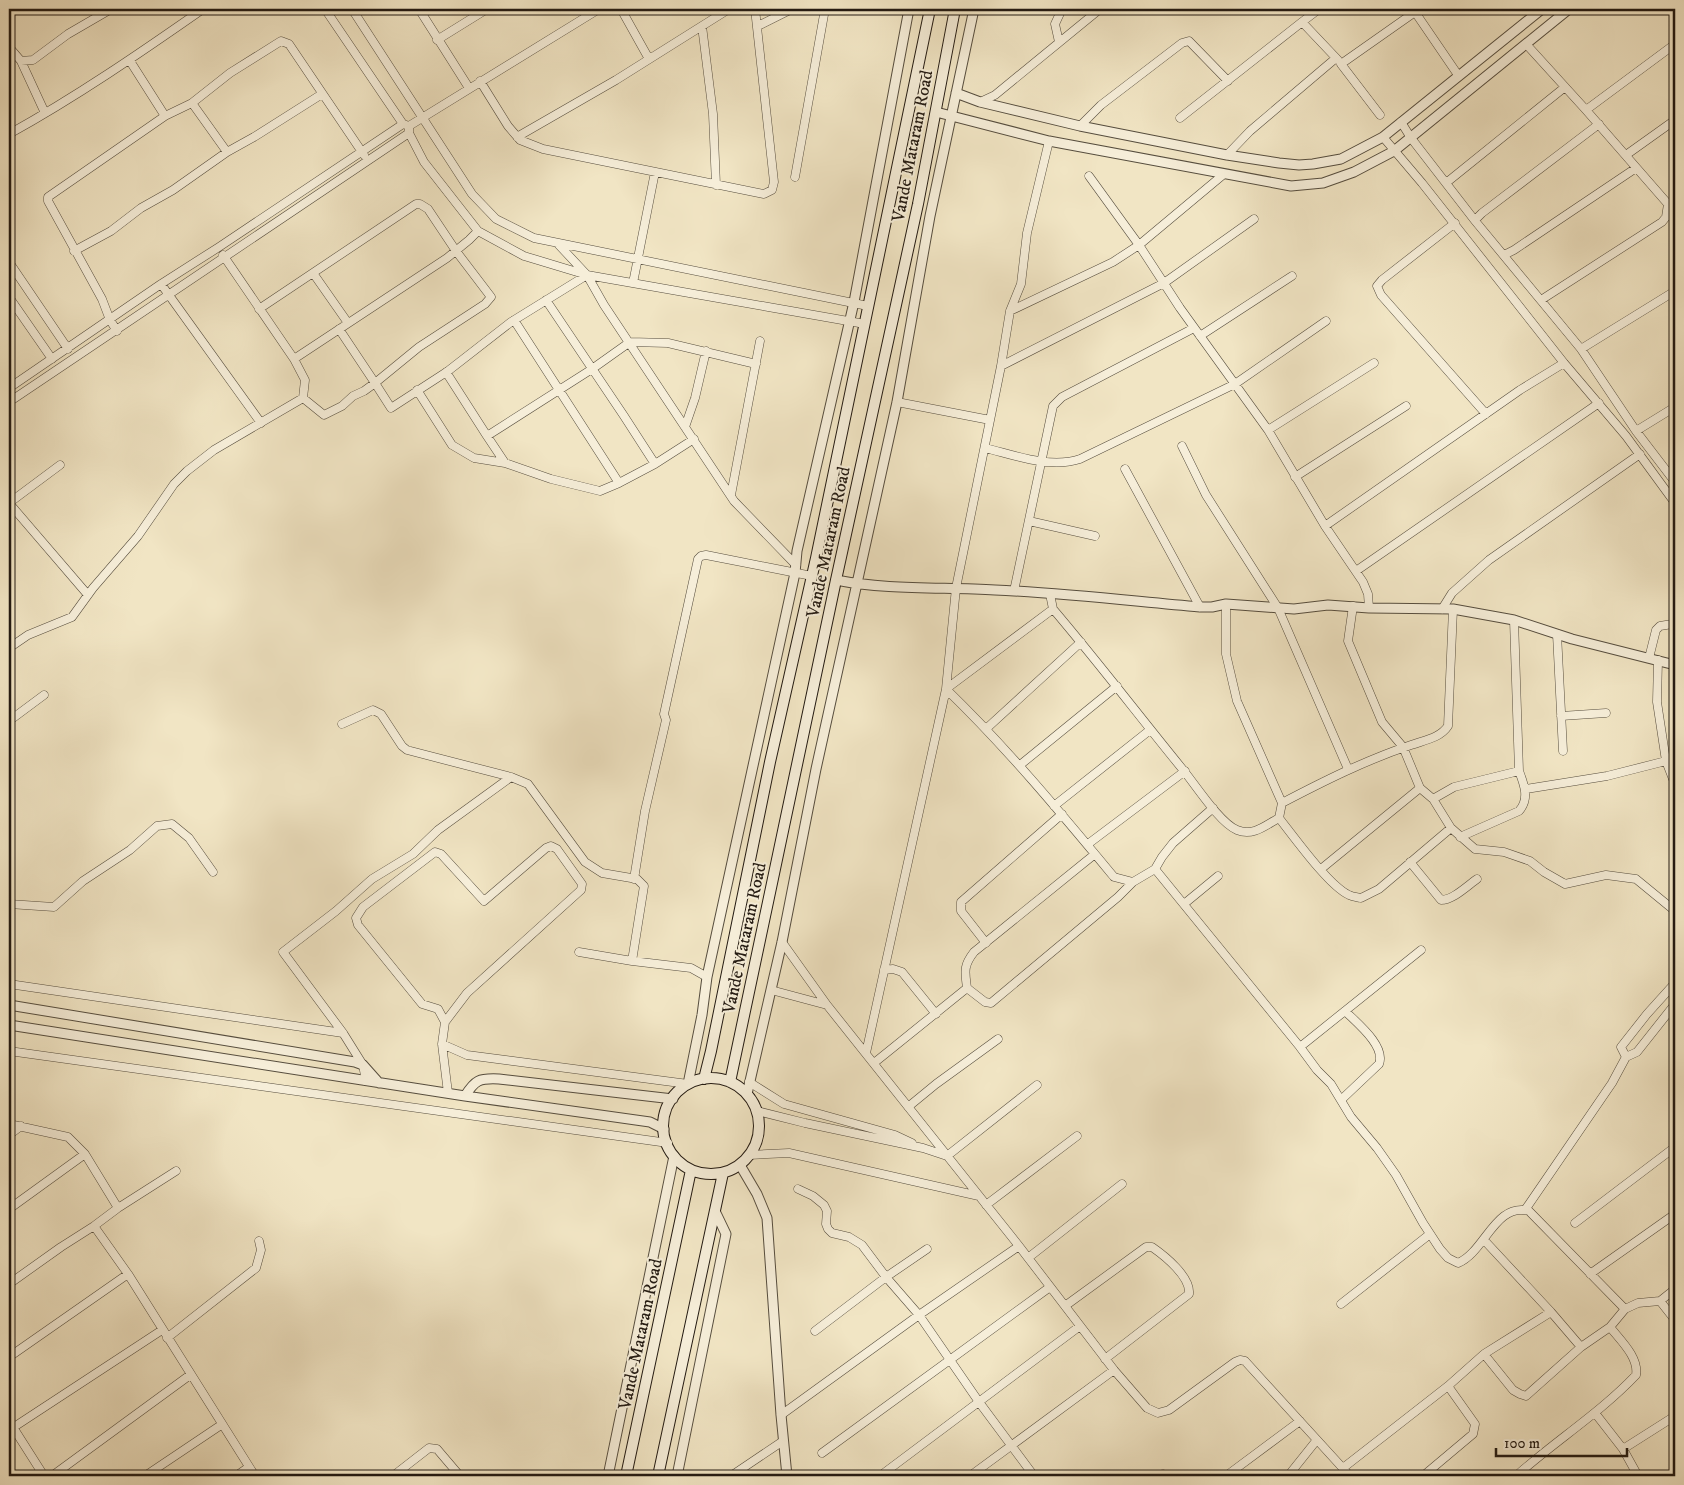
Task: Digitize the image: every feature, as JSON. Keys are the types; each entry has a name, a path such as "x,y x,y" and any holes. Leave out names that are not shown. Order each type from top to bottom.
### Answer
{"main road":[{"name":"Vande Mataram Road","path":"704,1079 772,753 812,576 930,9"},
{"name":"Vande Mataram Road","path":"730,1082 836,580 916,214 955,9"},
{"path":"704,1079 730,1082 747,1094 757,1111 760,1131 754,1150 740,1165 723,1173 707,1174 691,1170 674,1156 664,1136 664,1121 667,1107 676,1094 688,1084 704,1079"},
{"name":"Vande Mataram Road","path":"626,1476 691,1170"},
{"path":"658,1476 723,1173"}],"street":[{"path":"21,61 33,60 68,34 111,9"},
{"path":"187,9 192,16"},
{"path":"9,134 130,61 149,45 203,9"},
{"path":"325,9 407,127 424,162 478,231 524,256 587,275 865,324"},
{"path":"352,9 472,194 496,219 534,238 868,306"},
{"path":"419,9 469,88"},
{"path":"437,40 487,9"},
{"path":"9,402 368,161 421,117 599,9"},
{"path":"621,9 649,59"},
{"path":"517,137 729,9"},
{"path":"480,81 508,126 520,140 543,149 764,194 772,190 774,182 767,133 755,9"},
{"path":"758,26 792,9"},
{"path":"795,177 825,9"},
{"path":"442,1044 467,1054 688,1084 702,1016 707,977 795,569 797,551 850,322 909,9"},
{"path":"747,1094 782,942 816,769 897,402 930,216 974,9"},
{"path":"1059,42 1055,24 1062,9"},
{"path":"980,102 995,95 1100,9"},
{"path":"1180,118 1319,9"},
{"path":"956,93 980,102 1080,126 1227,155 1289,164 1313,164 1342,159 1384,137 1458,75 1542,9"},
{"path":"936,112 1049,141 1224,174 1291,186 1323,183 1354,172 1394,151 1569,9"},
{"path":"1227,155 1250,131 1338,61 1416,10 1458,75"},
{"path":"1302,22 1338,61 1380,115"},
{"path":"702,26 713,114 716,185"},
{"path":"117,330 48,201 48,197 165,116 192,103 230,73 281,41 289,44 368,161"},
{"path":"1080,126 1101,105 1182,43 1189,41 1228,81"},
{"path":"1526,44 1626,154 1668,204"},
{"path":"1586,110 1675,44"},
{"path":"9,48 21,61 45,113"},
{"path":"130,61 165,116"},
{"path":"1446,183 1565,87"},
{"path":"74,251 111,231 141,208 173,190 227,152 254,138 322,94"},
{"path":"192,103 227,152"},
{"path":"1626,154 1675,120"},
{"path":"1401,122 1411,138 1475,220 1581,348 1636,432 1675,482"},
{"path":"1475,220 1599,124"},
{"path":"9,388 161,284 362,151 407,127"},
{"path":"1384,137 1564,364 1599,403 1640,454 1675,503"},
{"path":"866,1053 946,689 956,588 1002,366 1010,311 1021,284 1027,234 1049,141"},
{"path":"1504,255 1636,168"},
{"path":"633,283 655,172"},
{"path":"1010,311 1113,262 1139,245 1224,174"},
{"path":"1089,176 1139,245 1194,328 1268,430 1325,526 1363,582 1368,594 1369,608"},
{"path":"1540,300 1662,222 1666,217 1668,204 1675,199"},
{"path":"259,309 416,204 428,208 456,251 491,298 485,304 419,347 364,391 352,396 342,406 324,414 303,398"},
{"path":"1002,366 1164,283 1254,219"},
{"path":"1454,223 1377,286 1381,294 1486,414"},
{"path":"294,359 456,251 478,231"},
{"path":"557,243 587,275 604,305 730,495 795,569"},
{"path":"219,247 224,258 294,359 305,380 303,398"},
{"path":"9,262 68,349"},
{"path":"313,273 348,323"},
{"path":"339,329 391,408 446,372 514,320 587,275"},
{"path":"1200,336 1292,276"},
{"path":"161,284 261,423"},
{"path":"1581,348 1675,291"},
{"path":"9,297 52,359"},
{"path":"546,300 655,464"},
{"path":"514,320 619,483"},
{"path":"985,448 1042,461 1070,462 1080,460 1235,384 1326,322"},
{"path":"1014,591 1053,406 1062,397 1194,328"},
{"path":"730,495 760,341"},
{"path":"487,436 592,369 630,342 668,344 706,351 756,364"},
{"path":"686,426 706,351"},
{"path":"1268,430 1374,363"},
{"path":"1325,526 1520,390 1564,364"},
{"path":"446,372 505,463"},
{"path":"417,390 452,445 474,458 505,463 551,479 600,491 655,464 694,439"},
{"path":"9,648 28,635 72,617 138,536 174,484 214,450 303,398"},
{"path":"897,402 990,420"},
{"path":"1356,571 1599,403"},
{"path":"1296,476 1406,406"},
{"path":"1636,432 1675,407"},
{"path":"1182,446 1206,495 1278,608 1348,769"},
{"path":"1442,609 1452,594 1489,560 1640,454"},
{"path":"60,465 9,503 88,595"},
{"path":"1125,469 1200,607"},
{"path":"1029,521 1095,536"},
{"path":"634,879 645,811 666,720 664,714 698,559 706,555 795,569 812,576"},
{"path":"836,580 856,584 1069,594 1200,607 1226,604 1294,609 1328,605 1369,608 1453,609 1514,620 1557,634 1675,665"},
{"path":"1050,594 1053,609 1117,686 1150,730 1231,827 1246,833 1260,829 1279,818 1282,803 1236,701 1226,654 1226,604"},
{"path":"1353,606 1348,641 1382,722 1404,747 1420,788 1433,799 1451,828 1460,837 1475,849 1504,852 1530,861 1544,872 1565,884 1606,875 1636,879 1675,911"},
{"path":"946,689 1053,609"},
{"path":"1282,803 1348,769 1442,734 1448,726 1453,609"},
{"path":"1460,837 1519,811 1523,806 1526,789 1519,772 1514,620"},
{"path":"1672,624 1660,626 1656,630 1654,659 1657,702 1666,762 1675,784"},
{"path":"1557,634 1563,751"},
{"path":"987,728 1081,642"},
{"path":"1020,765 1117,686"},
{"path":"946,689 987,728 1088,844 1114,877 1133,882"},
{"path":"9,721 44,695"},
{"path":"342,724 373,710 378,711 402,746 407,750 511,777 528,784 585,862 602,873 634,879 644,886 632,961"},
{"path":"1561,716 1606,713"},
{"path":"1054,806 1150,730"},
{"path":"1526,789 1607,776 1666,762"},
{"path":"1088,844 1184,771"},
{"path":"1433,799 1454,787 1519,772"},
{"path":"379,1083 363,1065 343,1032 283,952 342,906 372,879 414,854 438,830 511,777"},
{"path":"1321,869 1420,788"},
{"path":"1096,854 974,952 966,962 965,976 967,988 984,1002 991,1002 1118,897 1133,882 1156,869 1162,857 1173,843 1214,808"},
{"path":"986,942 961,911 960,902 1062,814"},
{"path":"1279,818 1337,886 1349,895 1361,898 1379,889 1451,828"},
{"path":"9,904 54,907 83,882 130,850 157,826 172,824 188,838 212,872"},
{"path":"445,1022 438,1009 422,1004 358,924 356,918 363,907 435,852 442,854 484,901 546,848 551,846 557,849 582,884 581,890 466,993 445,1022 442,1044 448,1093"},
{"path":"1410,862 1441,900 1452,897 1477,879"},
{"path":"1156,869 1331,1084 1342,1099 1351,1117 1377,1148 1396,1175 1430,1234 1448,1258 1458,1263 1467,1259 1502,1217 1512,1210 1525,1210 1535,1217 1625,1309"},
{"path":"1184,904 1218,876"},
{"path":"782,942 827,1005 1019,1246 1105,1359 1147,1408 1158,1413 1170,1410 1235,1362 1245,1361 1350,1476"},
{"path":"1300,1047 1421,950"},
{"path":"579,952 691,968 707,977"},
{"path":"884,970 894,969 902,972 936,1014"},
{"path":"1626,1057 1621,1047 1675,983"},
{"path":"9,984 343,1032"},
{"path":"874,1063 967,988"},
{"path":"771,990 827,1005"},
{"path":"1525,1210 1612,1084 1626,1057 1637,1052 1675,1004"},
{"path":"9,1005 363,1065"},
{"path":"1342,1099 1379,1064 1381,1059 1380,1051 1374,1041 1344,1011"},
{"path":"9,1025 464,1096 650,1122 664,1129"},
{"path":"908,1107 998,1039"},
{"path":"9,1051 590,1134 668,1143"},
{"path":"363,1065 366,1081"},
{"path":"464,1096 473,1083 484,1078 673,1099"},
{"path":"749,1082 784,1104 895,1134 923,1148"},
{"path":"947,1156 1037,1085"},
{"path":"757,1111 923,1148 947,1156"},
{"path":"9,1124 68,1137 85,1154 118,1208"},
{"path":"9,1135 21,1126"},
{"path":"986,1205 1076,1136"},
{"path":"1575,1223 1675,1147"},
{"path":"749,1155 789,1153 979,1196"},
{"path":"9,1210 85,1154"},
{"path":"608,1476 674,1156"},
{"path":"740,1165 757,1194 767,1218 780,1415 787,1476"},
{"path":"9,1284 118,1208 176,1171"},
{"path":"1028,1258 1122,1184"},
{"path":"798,1189 814,1196 824,1205 827,1210 828,1229 832,1233 849,1237 862,1245 919,1316 1034,1476"},
{"path":"677,1476 726,1234 715,1212"},
{"path":"1590,1274 1675,1214"},
{"path":"94,1226 128,1274 255,1476"},
{"path":"1341,1304 1430,1234"},
{"path":"1484,1240 1581,1347"},
{"path":"167,1338 256,1268 261,1250 259,1241"},
{"path":"780,1415 1019,1246"},
{"path":"1065,1306 1146,1247 1152,1247 1176,1266 1188,1288 1188,1294 1105,1359"},
{"path":"815,1331 886,1277 927,1249"},
{"path":"9,1357 128,1274"},
{"path":"822,1452 1050,1287"},
{"path":"1484,1354 1513,1390 1526,1396 1581,1347 1610,1327 1625,1309 1638,1303 1660,1301 1675,1289"},
{"path":"1660,1301 1675,1320"},
{"path":"1343,1468 1448,1386 1484,1354 1551,1312"},
{"path":"880,1476 1080,1326"},
{"path":"1517,1476 1529,1464 1595,1413 1636,1375 1638,1368 1634,1358 1610,1327"},
{"path":"42,1475 10,1423 162,1330"},
{"path":"970,1476 1114,1370"},
{"path":"52,1476 190,1375"},
{"path":"1424,1476 1474,1434 1475,1424 1448,1386"},
{"path":"1595,1413 1623,1450 1638,1476"},
{"path":"1623,1450 1675,1416"},
{"path":"1226,1476 1300,1421"},
{"path":"145,1476 221,1424"},
{"path":"1288,1476 1316,1440"},
{"path":"731,1476 783,1441"},
{"path":"393,1476 429,1448 437,1449 460,1476"},
{"path":"236,1476 249,1467"}]}
